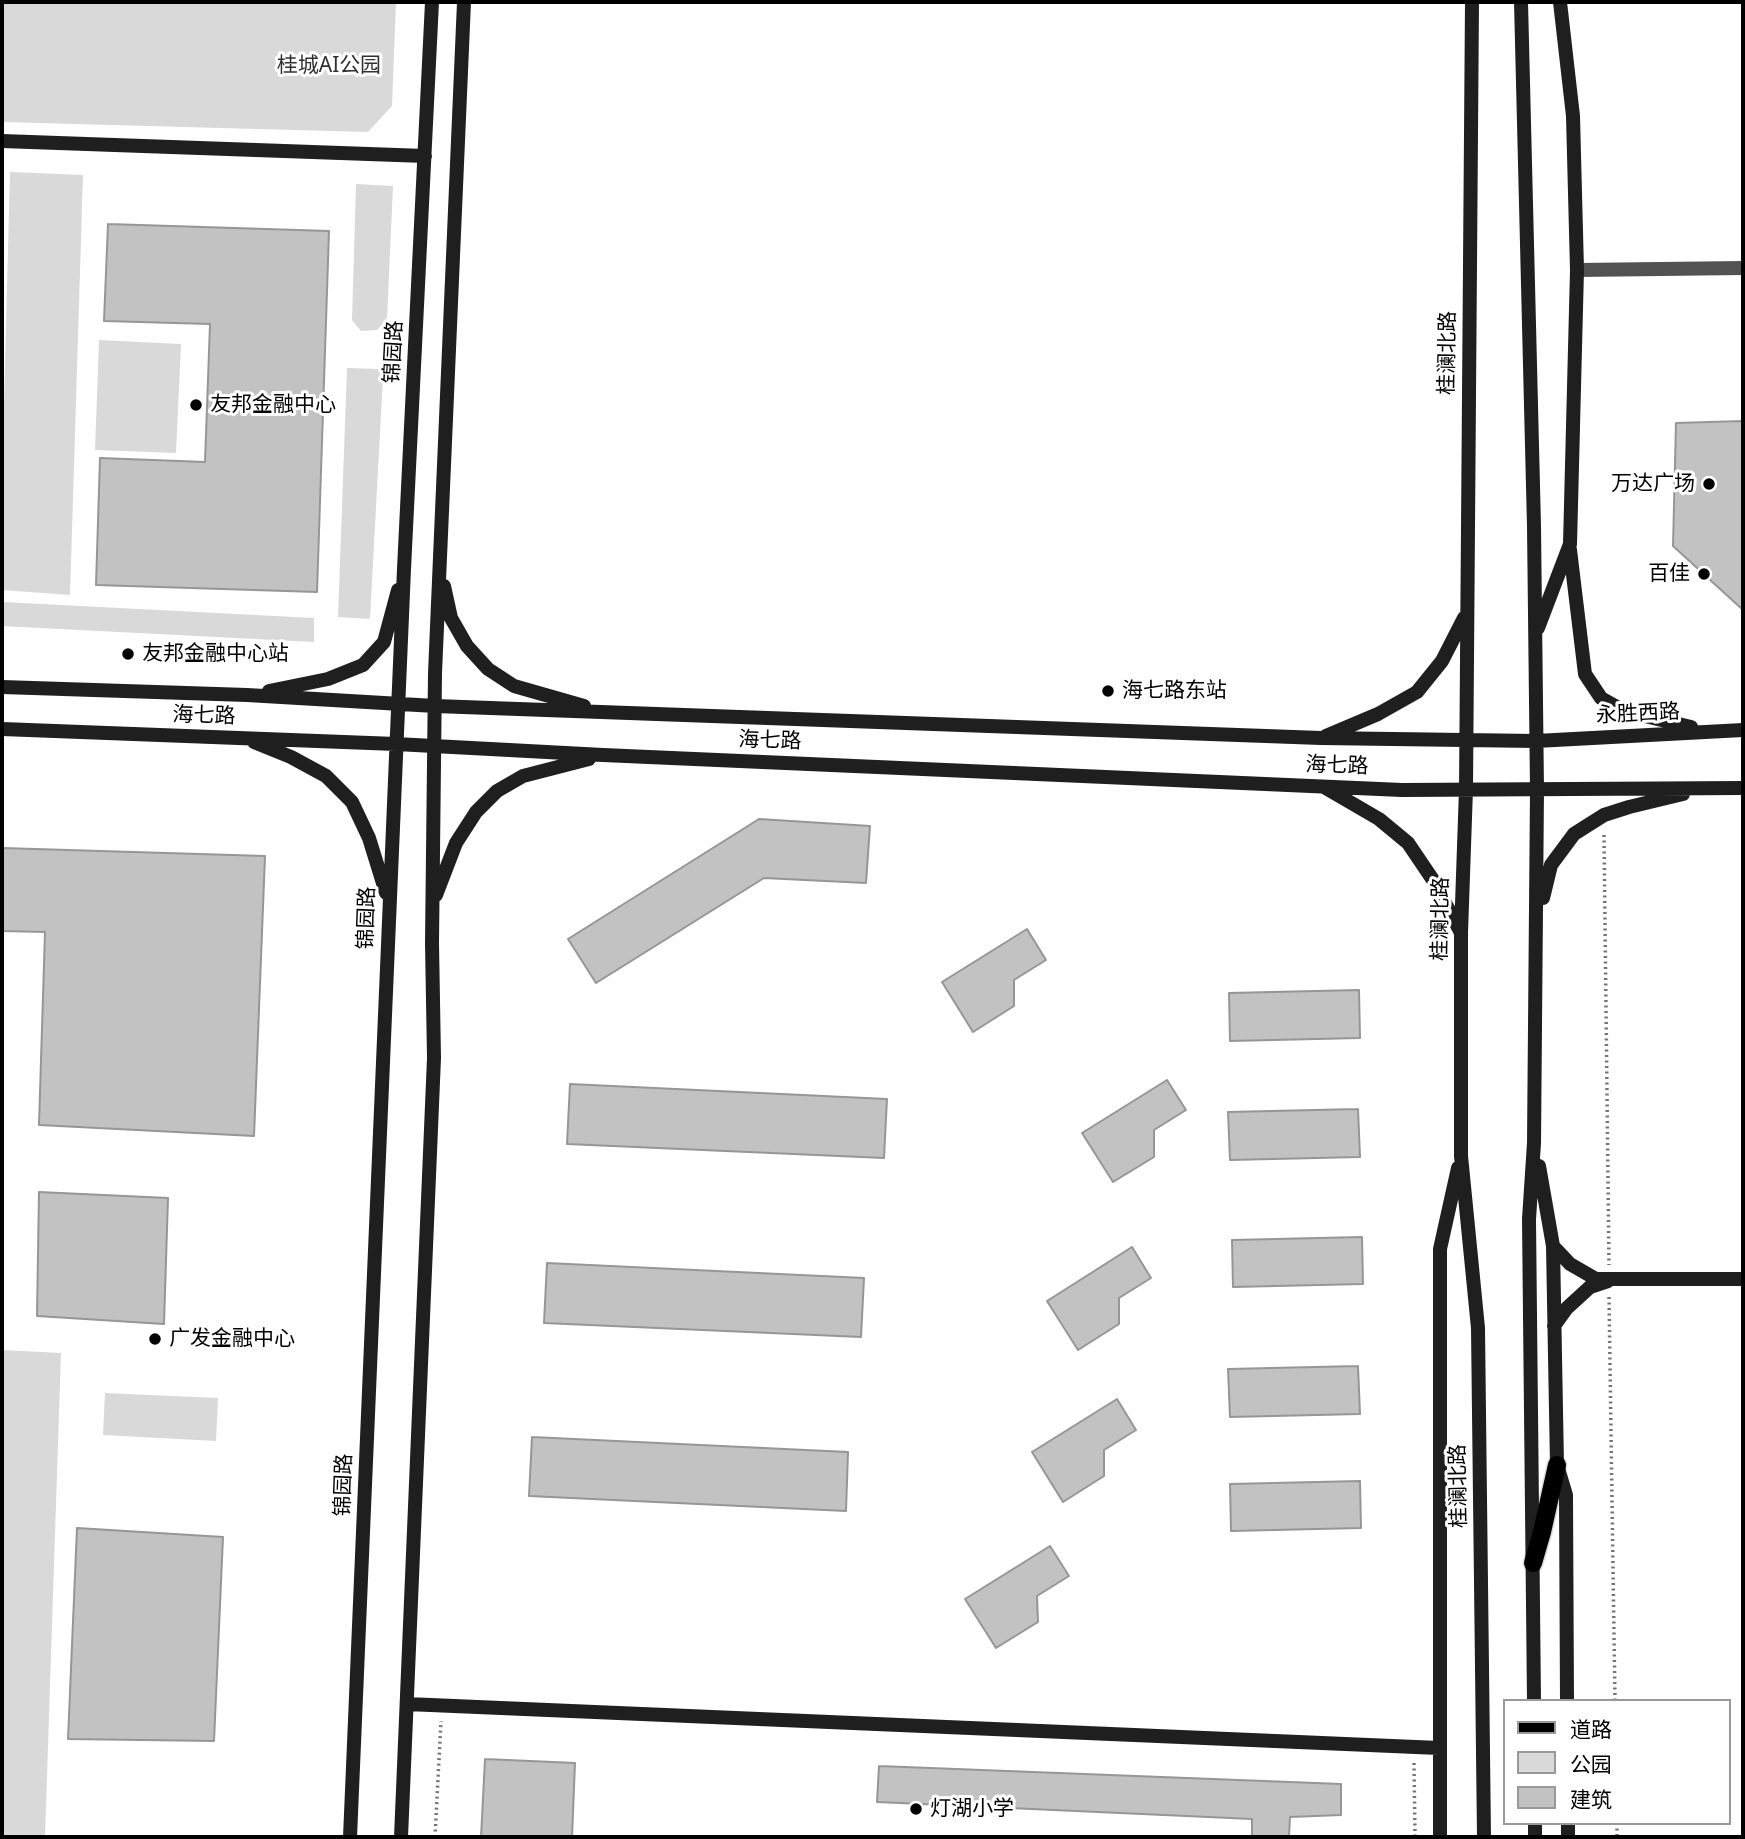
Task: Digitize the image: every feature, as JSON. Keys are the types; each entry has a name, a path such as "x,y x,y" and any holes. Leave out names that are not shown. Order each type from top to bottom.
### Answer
{"main road":[{"name":"锦园路","path":"351,1837 389,902 432,2"},
{"path":"401,1837 435,1058 435,706 464,2"},
{"name":"桂澜北路","path":"1472,2 1466,789 1461,933 1461,1156 1478,1328 1484,1837"},
{"path":"1521,2 1537,790 1534,1143 1529,1219 1534,1699"},
{"path":"1560,2 1573,116 1577,270 1570,544 1579,638 1586,674 1601,698 1624,711 1706,731"},
{"path":"2,141 425,156"},
{"path":"1535,636 1570,544"},
{"path":"440,568 451,618 467,646 488,669 514,686 606,712"},
{"path":"247,695 328,679 363,665 384,642 404,569"},
{"path":"1321,738 1378,714 1417,692 1442,661 1466,613"},
{"path":"2,687 247,695 606,712"},
{"name":"永胜西路","path":"606,712 1321,738 1536,741 1743,730"},
{"name":"海七路","path":"2,729 1323,786 1537,790"},
{"path":"243,738 291,757 326,776 352,802 369,838 389,902"},
{"path":"433,903 456,843 475,812 497,791 523,776 603,755"},
{"path":"1323,786 1379,819 1408,843 1433,880 1461,933"},
{"path":"1537,790 1743,788"},
{"path":"1537,923 1551,866 1574,834 1604,815 1707,789"},
{"path":"1533,1563 1557,1465 1553,1246 1534,1143"},
{"path":"1440,1837 1440,1249 1461,1156"},
{"path":"1553,1246 1570,1264 1596,1279 1743,1279"},
{"path":"1554,1326 1567,1308 1590,1287 1609,1280"},
{"path":"1557,1465 1566,1495 1567,1699"},
{"path":"407,1704 1439,1748"}],"street":[{"path":"1577,270 1743,268"}],"path":[{"path":"1604,815 1615,1699"},
{"path":"435,1837 441,1707"},
{"path":"1414,1747 1415,1837"}],"green space":[{"name":"桂城AI公园","path":"2,2 396,2 392,106 368,132 2,122"},
{"path":"10,172 83,175 70,595 2,590 2,480"},
{"path":"356,184 393,186 387,319 377,330 361,331 352,320"},
{"path":"99,340 181,344 176,453 95,450"},
{"path":"347,368 379,369 383,377 370,619 338,617"},
{"path":"2,602 314,618 314,642 2,626"},
{"path":"2,1350 61,1353 45,1837 2,1837"},
{"path":"105,1393 218,1398 216,1441 103,1435"}],"building":[{"path":"108,224 329,231 317,592 96,585 100,458 205,462 210,324 104,321"},
{"name":"万达广场","path":"1743,421 1743,610 1673,546 1676,423"},
{"path":"759,819 870,826 866,883 764,878 596,983 568,939"},
{"path":"2,848 265,856 254,1136 39,1125 45,932 2,931"},
{"path":"1027,929 1046,960 1014,980 1014,1006 973,1032 942,982"},
{"path":"1359,990 1360,1038 1230,1041 1229,993"},
{"path":"1167,1080 1186,1110 1154,1130 1154,1157 1113,1182 1082,1133"},
{"path":"570,1084 887,1099 884,1158 567,1144"},
{"path":"1358,1109 1360,1157 1230,1160 1228,1112"},
{"path":"39,1192 168,1198 164,1324 37,1316"},
{"path":"1362,1237 1363,1284 1233,1287 1232,1240"},
{"path":"1132,1247 1151,1278 1119,1298 1119,1324 1078,1350 1047,1301"},
{"path":"547,1263 864,1278 861,1337 544,1323"},
{"path":"1358,1366 1360,1414 1230,1417 1228,1369"},
{"path":"1117,1399 1136,1430 1104,1450 1104,1476 1063,1502 1032,1452"},
{"path":"532,1437 848,1452 846,1511 529,1496"},
{"path":"1360,1481 1361,1528 1231,1531 1230,1484"},
{"path":"77,1528 223,1537 214,1741 68,1739"},
{"path":"1050,1546 1069,1576 1037,1596 1038,1622 996,1648 965,1599"},
{"path":"485,1759 575,1763 572,1837 481,1837"},
{"path":"879,1766 1341,1784 1341,1815 1290,1817 1289,1837 1252,1837 1252,1819 877,1802"}],"place":[{"name":"友邦金融中心","path":"196,405"},
{"name":"万达广场","path":"1709,484"},
{"name":"百佳","path":"1704,574"},
{"name":"友邦金融中心站","path":"128,654"},
{"name":"海七路东站","path":"1108,691"},
{"name":"广发金融中心","path":"155,1339"},
{"name":"灯湖小学","path":"916,1809"}]}
